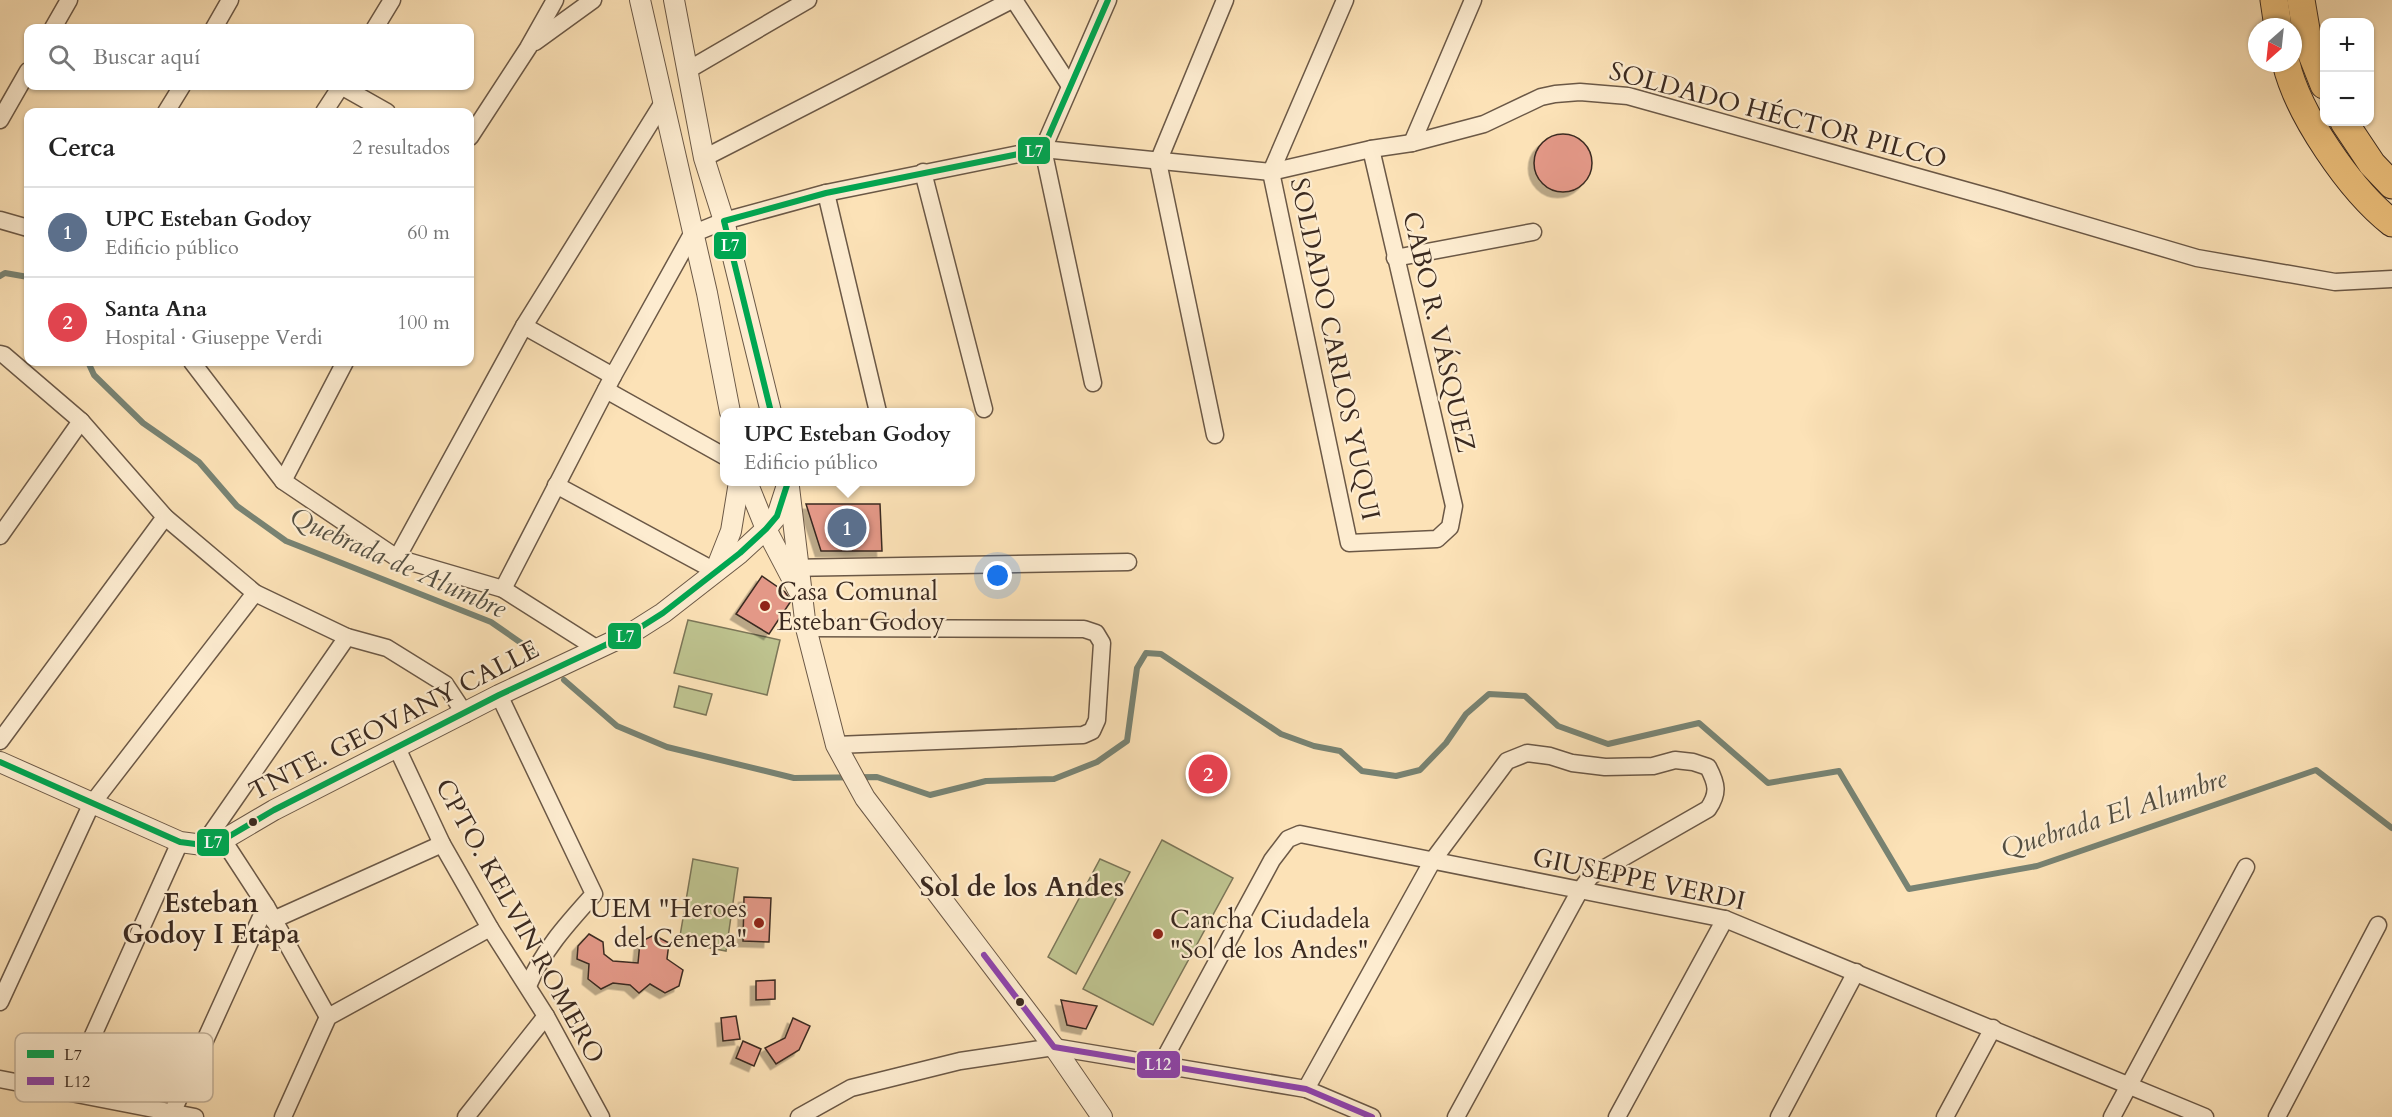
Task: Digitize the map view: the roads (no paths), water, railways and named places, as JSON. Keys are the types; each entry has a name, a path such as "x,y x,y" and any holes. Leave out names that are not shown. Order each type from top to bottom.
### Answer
{"highway":[{"path":"2274,0 2277,18"},
{"path":"2301,0 2309,47 2320,73"},
{"path":"2288,72 2290,80 2325,146 2359,189 2392,223"},
{"path":"2347,126 2372,164 2392,185"}],"street":[{"path":"55,24 69,0"},
{"path":"216,24 230,0"},
{"path":"377,24 392,0"},
{"path":"474,132 528,48 555,0"},
{"path":"528,48 593,0"},
{"path":"640,0 664,101 729,408"},
{"path":"674,0 704,158 724,220 770,408"},
{"path":"688,70 808,0"},
{"path":"704,158 1013,0 1070,86"},
{"path":"1093,382 1043,149 1108,0"},
{"path":"1215,435 1158,162 1224,0"},
{"name":"SOLDADO CARLOS YUQUI","path":"1345,0 1271,172 1349,543 1437,539 1450,527"},
{"path":"1412,142 1473,0"},
{"path":"1,117 24,78"},
{"path":"168,108 180,90"},
{"path":"327,108 338,90"},
{"path":"348,90 380,108"},
{"name":"SOLDADO HÉCTOR PILCO","path":"692,234 724,220 826,193 1043,149 1271,172 1484,124 1555,94 1590,92 1628,96 2000,200 2197,258 2335,282 2392,279"},
{"path":"397,558 524,326 664,101"},
{"name":"CABO R. VÁSQUEZ","path":"1371,149 1454,506 1450,527"},
{"path":"923,172 984,409"},
{"path":"826,193 877,408"},
{"path":"0,220 24,227"},
{"path":"1395,258 1533,232"},
{"path":"503,589 610,383 692,234"},
{"path":"524,326 720,453"},
{"path":"0,354 81,421 165,517 255,593 347,637 387,648 445,684 465,714"},
{"path":"195,366 283,481 397,558 503,589 596,648"},
{"path":"283,481 343,366"},
{"path":"0,536 81,421"},
{"path":"556,485 715,571 766,529 777,516 787,486"},
{"name":"TNTE. GEOVANY CALLE","path":"0,762 91,805 180,842 203,846 223,840 274,810 499,695 633,632 663,613 715,571 731,531 738,486"},
{"path":"749,486 766,529 793,567"},
{"path":"788,486 793,567 803,601 806,628 840,752 864,798 1054,1047 1102,1117"},
{"path":"0,741 165,517"},
{"path":"793,567 1128,562"},
{"path":"0,1002 91,805 255,593"},
{"path":"806,628 1084,629 1096,633 1102,643 1097,720 1092,731 1083,735 840,752"},
{"path":"203,846 347,637"},
{"path":"499,695 594,894 553,941 538,962 528,986"},
{"name":"CPTO. KELVIN ROMERO","path":"397,748 442,844 490,928 546,1016 601,1117"},
{"path":"1306,1089 1433,860 1508,761 1527,753 1550,756 1572,763 1605,767 1653,766 1675,760 1708,767 1717,784 1715,798 1708,809 1591,876 1579,892 1456,1117"},
{"name":"GIUSEPPE VERDI","path":"1162,1064 1272,860 1288,839 1300,834 1579,892 1725,919 2130,1084 2205,1117"},
{"path":"223,840 270,913 328,1017"},
{"path":"94,1033 180,842"},
{"path":"211,1033 270,913 442,844"},
{"path":"2112,1117 2246,867"},
{"path":"1617,1117 1725,919"},
{"path":"2277,1117 2378,925"},
{"path":"283,1117 328,1017 490,928"},
{"path":"1779,1117 1856,972"},
{"path":"466,1117 546,1016"},
{"path":"1945,1117 1993,1028"},
{"path":"800,1117 851,1088 960,1061 1054,1047 1306,1089 1372,1117"},
{"path":"0,1078 15,1081"},
{"path":"113,1117 120,1102"},
{"path":"125,1102 195,1117"},
{"path":"173,1111 177,1102"}],"waterway":[{"name":"Quebrada de Alumbre","path":"0,276 5,273 24,276"},
{"name":"Quebrada de Alumbre","path":"90,366 94,375 143,423 199,462 237,506 286,541 491,622 537,654"},
{"name":"Quebrada El Alumbre","path":"564,680 617,726 667,747 794,778 877,777 930,795 986,781 1054,779 1097,762 1127,741 1137,668 1146,653 1161,654 1281,734 1314,746 1340,751 1362,771 1396,776 1420,770 1446,743 1466,714 1489,694 1525,696 1558,726 1608,744 1699,723 1768,783 1839,771 1909,889 2037,866 2316,770 2392,828"}],"place":[{"name":"UPC Esteban Godoy","path":"847,528"},
{"name":"Casa Comunal Esteban Godoy","path":"765,606"},
{"name":"Santa Ana","path":"1208,774"},
{"name":"UEM \"Heroes del Cenepa\"","path":"759,923"},
{"name":"Cancha Ciudadela \"Sol de los Andes\"","path":"1158,934"}],"district":[{"name":"Sol de los Andes","path":"1022,887"},
{"name":"Esteban Godoy I Etapa","path":"211,918"}]}
